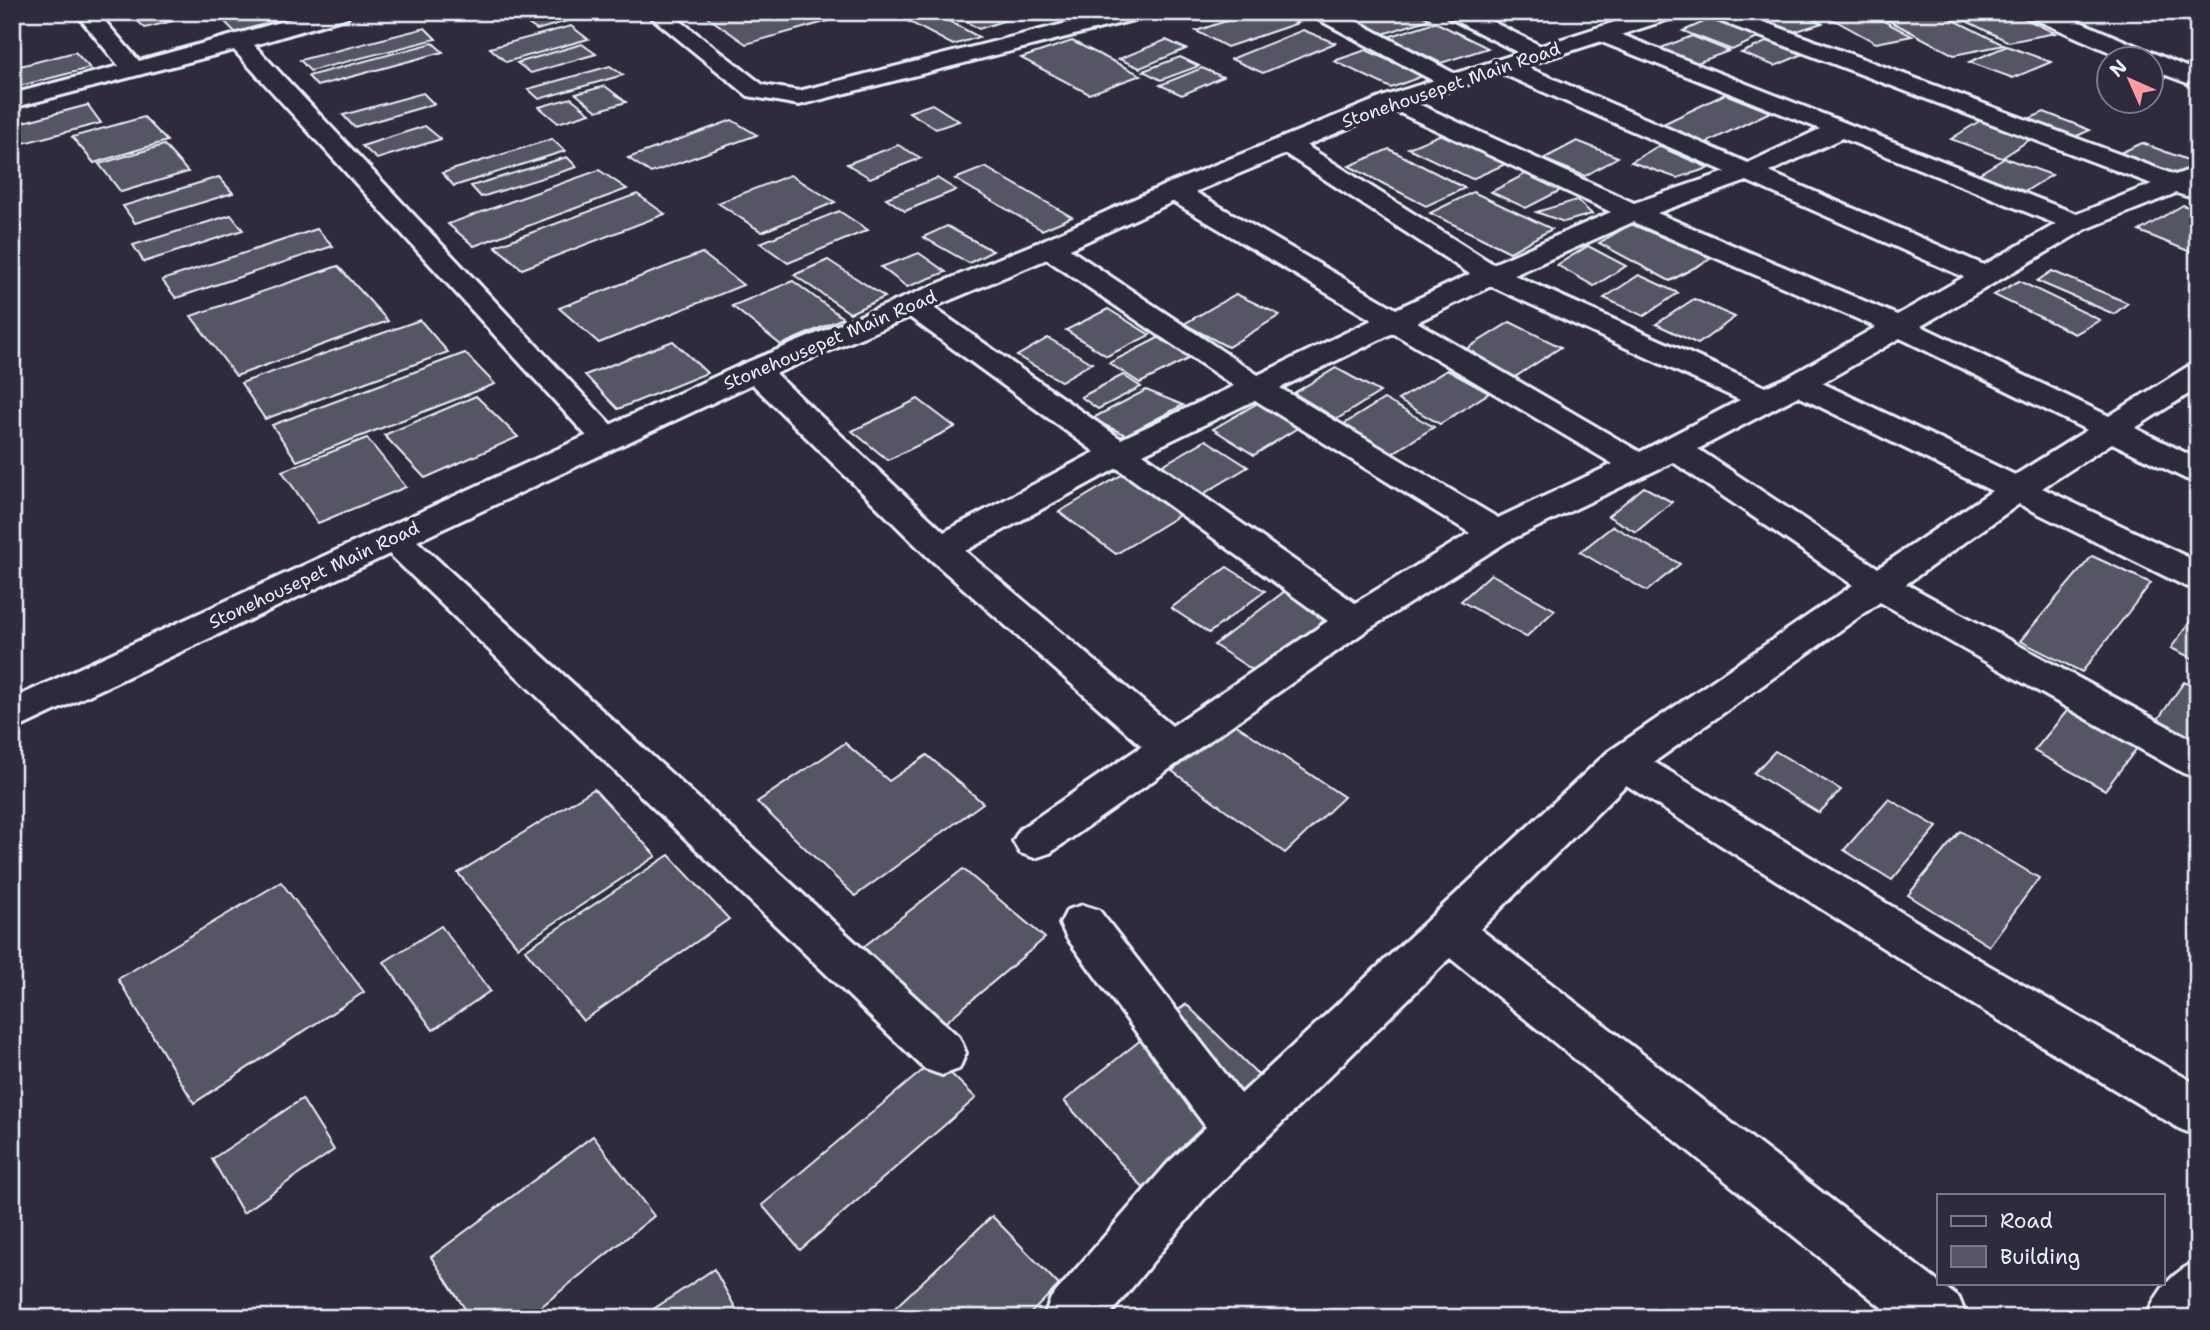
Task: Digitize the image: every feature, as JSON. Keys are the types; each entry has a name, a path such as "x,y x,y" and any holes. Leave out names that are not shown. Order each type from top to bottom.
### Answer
{"street":[{"path":"85,12 134,68"},
{"path":"12,101 239,42 340,12"},
{"path":"655,12 756,91 799,98 1137,12"},
{"path":"1056,12 1083,26"},
{"path":"1322,12 1453,82"},
{"path":"1456,12 1539,54"},
{"name":"Stonehousepet Main Road","path":"12,716 754,371 1049,248 1174,191 1393,101 1668,12"},
{"path":"1717,12 2190,184"},
{"path":"2038,12 2117,46"},
{"path":"1602,34 2077,223"},
{"path":"239,42 606,438"},
{"path":"1502,65 1986,276"},
{"path":"2164,66 2198,80"},
{"path":"1393,101 1633,212 1900,327 2198,472"},
{"path":"941,549 1117,454 1491,275 1633,212 1747,173 1841,129"},
{"path":"1287,144 1491,275 1765,399"},
{"path":"1035,841 1354,621 1496,533 1675,448 1765,399 1799,384 2077,223 2190,184"},
{"path":"1174,191 1639,465"},
{"path":"1049,248 1256,387 1496,533"},
{"path":"911,305 1354,621"},
{"path":"754,371 941,549 1170,748"},
{"path":"1071,1318 1186,1181 1623,763 2017,489 2198,374"},
{"path":"1799,384 2198,578"},
{"path":"1675,448 1880,586 2198,762"},
{"path":"393,538 942,1053"},
{"path":"1623,763 1971,979 2198,1112"},
{"path":"1083,924 1238,1130"},
{"path":"1448,930 1939,1318"},
{"path":"2174,1318 2198,1288"}],"building":[{"path":"128,12 199,12 201,14 145,28"},
{"path":"215,12 276,12 286,22 237,34"},
{"path":"510,12 597,12 537,30"},
{"path":"914,12 932,12 979,37 953,45 900,17"},
{"path":"979,12 1030,12 979,29 960,18"},
{"path":"1253,12 1276,12 1298,23 1227,47 1196,31"},
{"path":"1338,12 1415,12 1430,19 1383,34"},
{"path":"1774,12 1797,12 1822,23 1794,32 1759,17"},
{"path":"1820,12 1867,12 1912,36 1876,43"},
{"path":"1873,12 1938,12 2004,45 1954,55"},
{"path":"1948,12 2011,12 2055,33 2009,42"},
{"path":"703,14 853,14 746,44"},
{"path":"1713,18 1762,36 1732,50 1683,31"},
{"path":"1435,22 1488,48 1441,63 1388,37"},
{"path":"571,26 588,39 506,62 490,48"},
{"path":"425,28 436,39 310,71 300,60"},
{"path":"1303,30 1335,43 1263,73 1231,59"},
{"path":"1692,36 1729,51 1694,64 1658,49"},
{"path":"1773,39 1808,52 1775,66 1741,53"},
{"path":"1166,40 1186,49 1140,68 1119,59"},
{"path":"1072,41 1141,75 1089,94 1021,58"},
{"path":"433,43 443,52 317,86 308,76"},
{"path":"582,44 596,54 531,73 517,63"},
{"path":"2007,46 2051,62 2013,78 1969,62"},
{"path":"1366,50 1423,76 1391,88 1334,61"},
{"path":"75,52 90,68 12,88 12,68"},
{"path":"1180,57 1199,66 1161,80 1143,71"},
{"path":"610,66 623,75 539,99 528,89"},
{"path":"1202,68 1223,77 1182,95 1160,85"},
{"path":"605,86 626,102 597,111 576,94"},
{"path":"423,93 434,104 354,127 343,115"},
{"path":"1725,94 1770,112 1704,144 1659,126"},
{"path":"571,98 590,113 558,123 539,107"},
{"path":"932,104 959,121 936,129 909,112"},
{"path":"88,105 101,123 12,146 12,125"},
{"path":"2044,112 2090,130 2068,140 2022,122"},
{"path":"144,117 167,141 94,163 72,137"},
{"path":"732,120 757,135 651,173 628,158"},
{"path":"1981,120 2032,138 2002,158 1951,139"},
{"path":"425,126 441,139 377,159 362,146"},
{"path":"1444,133 1508,163 1472,179 1408,148"},
{"path":"552,139 565,151 454,186 442,173"},
{"path":"1577,141 1618,157 1585,176 1543,159"},
{"path":"2142,143 2198,166 2177,176 2120,153"},
{"path":"164,145 188,172 121,192 99,164"},
{"path":"898,145 921,158 870,178 847,164"},
{"path":"1658,146 1709,168 1677,178 1631,162"},
{"path":"1389,149 1465,188 1426,206 1349,166"},
{"path":"567,157 577,167 481,197 471,186"},
{"path":"2005,158 2052,175 2021,194 1975,176"},
{"path":"985,167 1072,217 1042,230 955,179"},
{"path":"599,170 627,189 474,246 448,224"},
{"path":"1531,171 1567,187 1526,208 1491,192"},
{"path":"790,175 835,202 762,232 718,203"},
{"path":"219,177 233,193 135,223 123,206"},
{"path":"937,178 956,190 905,211 886,198"},
{"path":"1473,192 1552,229 1510,252 1430,213"},
{"path":"637,194 665,214 522,269 495,246"},
{"path":"1577,200 1592,214 1564,222 1536,212"},
{"path":"2183,205 2198,211 2198,255 2139,231"},
{"path":"839,211 868,230 788,263 760,243"},
{"path":"231,215 243,230 144,262 133,245"},
{"path":"1631,224 1712,258 1670,281 1599,243"},
{"path":"947,226 993,251 969,263 923,237"},
{"path":"317,229 333,246 176,298 162,280"},
{"path":"1588,246 1626,266 1594,286 1557,265"},
{"path":"702,253 743,285 599,343 559,308"},
{"path":"919,253 946,272 907,287 881,267"},
{"path":"828,260 885,297 850,313 794,275"},
{"path":"338,266 388,321 236,376 191,316"},
{"path":"2052,271 2128,303 2114,314 2037,281"},
{"path":"1639,275 1678,293 1644,316 1604,298"},
{"path":"793,281 843,318 781,345 732,306"},
{"path":"2019,281 2100,320 2075,334 1994,295"},
{"path":"1236,294 1280,315 1228,347 1184,324"},
{"path":"1694,299 1735,317 1698,344 1656,324"},
{"path":"1108,309 1150,335 1107,356 1066,330"},
{"path":"420,320 448,352 265,419 241,383"},
{"path":"1510,322 1561,347 1515,377 1463,351"},
{"path":"1166,334 1198,354 1140,383 1109,363"},
{"path":"1048,338 1092,363 1061,381 1017,356"},
{"path":"673,341 707,373 618,409 585,375"},
{"path":"465,353 495,384 297,461 272,425"},
{"path":"1336,368 1380,392 1337,419 1294,393"},
{"path":"1447,370 1489,393 1440,424 1398,400"},
{"path":"1123,375 1141,387 1098,409 1081,397"},
{"path":"1146,390 1183,405 1126,435 1091,419"},
{"path":"476,396 518,437 425,478 384,435"},
{"path":"918,399 955,427 888,460 852,431"},
{"path":"1384,399 1434,427 1385,458 1336,429"},
{"path":"1263,400 1304,424 1254,455 1213,429"},
{"path":"367,438 406,487 318,523 282,471"},
{"path":"1206,440 1248,467 1203,494 1161,466"},
{"path":"1125,473 1183,513 1116,554 1059,512"},
{"path":"1644,487 1672,502 1636,532 1608,516"},
{"path":"1613,526 1680,564 1647,591 1580,552"},
{"path":"2092,556 2151,583 2082,672 2020,641"},
{"path":"1227,567 1265,591 1209,633 1171,608"},
{"path":"1491,574 1555,610 1526,637 1461,601"},
{"path":"1285,591 1328,617 1259,674 1214,645"},
{"path":"2192,619 2198,622 2198,661 2171,648"},
{"path":"2184,682 2198,689 2198,743 2156,722"},
{"path":"2070,707 2140,744 2105,790 2034,751"},
{"path":"1232,722 1344,797 1285,853 1172,771"},
{"path":"845,743 889,781 927,755 983,803 855,896 757,802"},
{"path":"1775,751 1841,790 1819,813 1754,773"},
{"path":"594,789 656,856 518,947 458,873"},
{"path":"1889,799 1937,827 1892,880 1844,850"},
{"path":"1960,831 2039,878 1989,946 1908,895"},
{"path":"669,855 729,919 583,1021 525,950"},
{"path":"963,869 1045,938 940,1027 858,951"},
{"path":"281,882 364,992 194,1103 118,979"},
{"path":"441,926 490,991 433,1030 384,962"},
{"path":"1186,1004 1269,1085 1146,1191 1064,1101"},
{"path":"936,1059 976,1098 800,1250 762,1205"},
{"path":"302,1099 334,1150 243,1213 212,1159"},
{"path":"593,1136 654,1216 527,1318 471,1318 431,1257"},
{"path":"992,1216 1059,1285 1026,1318 884,1318"},
{"path":"714,1269 741,1318 640,1318"}]}
